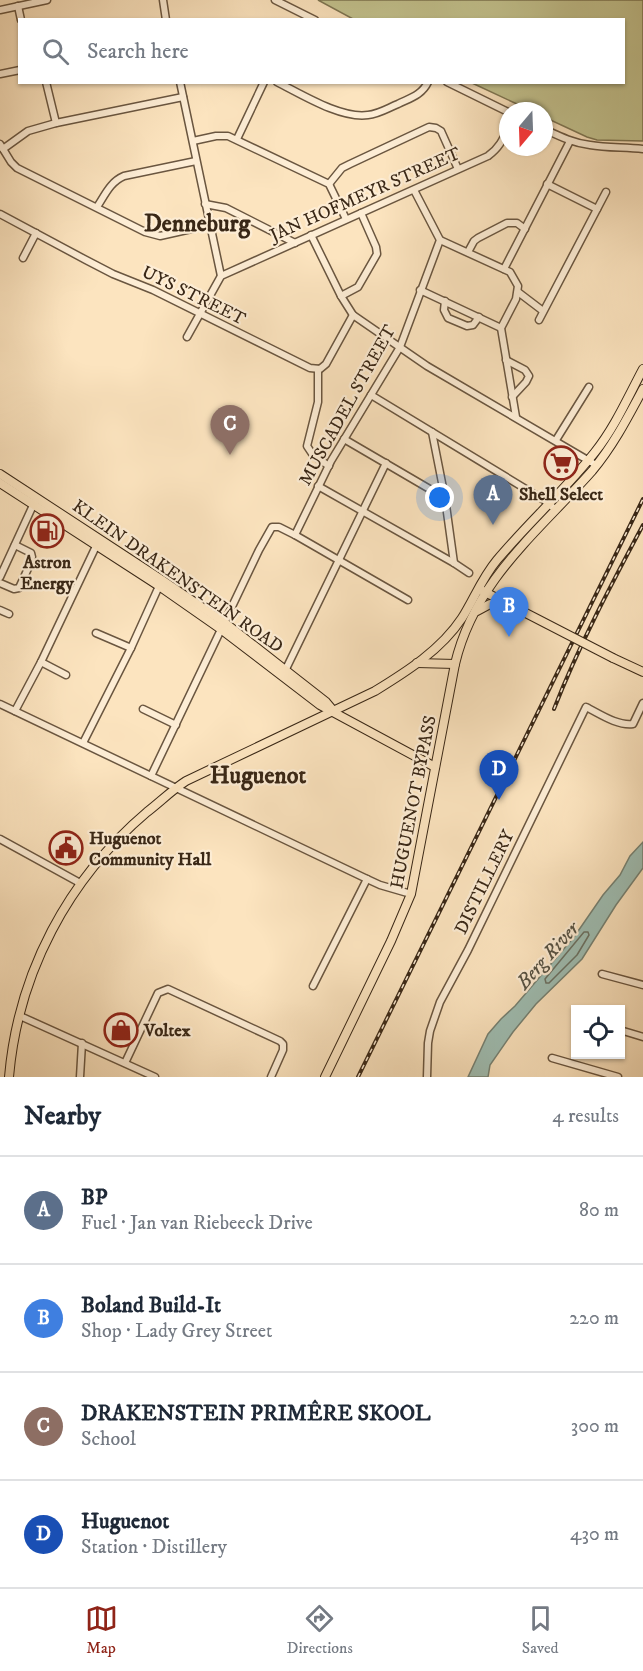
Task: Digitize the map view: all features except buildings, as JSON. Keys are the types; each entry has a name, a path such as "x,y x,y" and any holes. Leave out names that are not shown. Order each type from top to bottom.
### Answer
{"main road":[{"path":"552,506 608,435 643,369"},
{"path":"9,1077 20,1016 38,959 64,908 80,883 113,843 138,819 186,781 375,691 398,677 438,646 462,618 498,558 596,465 618,434 643,389"},
{"name":"KLEIN DRAKENSTEIN ROAD","path":"0,474 35,501 224,627 326,702 333,711 435,767"},
{"name":"KLEIN DRAKENSTEIN ROAD","path":"0,483 35,501"},
{"name":"HUGUENOT BYPASS","path":"325,1077 392,941 411,894 462,638 497,574 552,506"},
{"path":"478,588 643,672"},
{"path":"476,611 490,604 506,604"},
{"path":"415,663 455,664"}],"street":[{"path":"0,10 47,0"},
{"path":"162,0 166,18"},
{"path":"275,0 311,18"},
{"path":"18,6 21,18"},
{"path":"297,18 299,12"},
{"path":"0,74 18,70"},
{"path":"46,84 56,123"},
{"path":"180,84 221,276 187,338"},
{"path":"237,139 263,84"},
{"path":"281,84 343,114 356,116 379,112 399,104 418,94 426,84"},
{"path":"451,84 499,108"},
{"path":"183,97 56,123 28,131 2,146 17,168 153,235 168,235 209,225"},
{"path":"329,184 342,168 429,127 441,130 458,169"},
{"path":"553,133 570,141 589,145 643,149"},
{"path":"193,141 228,136 329,184 346,219"},
{"path":"504,269 570,141"},
{"name":"JAN HOFMEYR STREET","path":"221,276 488,156 499,146"},
{"path":"97,207 117,179 196,161"},
{"path":"548,184 597,209"},
{"path":"414,190 440,240 510,272 518,286 518,292 501,328 516,417"},
{"path":"538,320 606,192"},
{"path":"206,204 226,208 295,243"},
{"path":"341,296 358,287 376,254 376,247 361,213"},
{"name":"UYS STREET","path":"0,214 95,265 153,290 310,368 318,369"},
{"path":"468,252 478,237 507,223 517,223 525,229"},
{"path":"23,258 36,233"},
{"path":"311,236 353,315 427,366 596,465"},
{"name":"MUSCADEL STREET","path":"295,535 344,439 400,347 440,240"},
{"path":"420,290 501,328"},
{"path":"518,292 543,311"},
{"path":"445,301 444,310 448,318 467,326 473,325 479,317"},
{"path":"329,466 313,454 307,446 316,410 318,369 326,364 353,315"},
{"path":"506,360 525,370 529,376 512,397"},
{"path":"556,440 589,387"},
{"path":"371,395 552,506"},
{"path":"432,432 445,498 454,563"},
{"path":"344,439 445,498"},
{"path":"437,457 442,448 451,444"},
{"path":"284,673 386,463"},
{"path":"318,486 469,573"},
{"path":"0,577 35,501"},
{"path":"151,776 270,529 275,526 295,535 408,600"},
{"path":"15,711 98,542"},
{"path":"0,583 14,589 19,588 31,562 31,552 15,545"},
{"path":"83,743 161,583"},
{"path":"0,610 9,615"},
{"path":"96,633 131,648"},
{"path":"41,662 66,675"},
{"name":"DISTILLERY","path":"427,1077 429,1037 440,1002 468,950 586,707 621,723 633,724 643,702"},
{"path":"0,704 367,879 411,894"},
{"path":"143,709 176,725"},
{"path":"0,839 80,883"},
{"path":"313,986 367,879"},
{"path":"602,974 643,985"},
{"path":"125,1063 158,993 168,990 280,1041 283,1044 283,1050 271,1077"},
{"path":"20,1016 154,1077"},
{"path":"625,1030 643,1036"},
{"path":"80,1077 82,1043"},
{"path":"552,1058 618,1077"}],"green space":[{"path":"318,0 643,0 643,141 597,140 587,137 553,121 553,102 513,102 474,84 625,84 625,18 351,18"}],"water":[{"path":"643,842 643,868 616,905 582,959 536,1004 513,1032 490,1065 488,1077 468,1077 488,1034 574,937 620,875 630,856"}],"railway":[{"path":"358,1077 643,499"},
{"path":"554,709 585,638 643,525"}],"place":[{"name":"DRAKENSTEIN PRIMÊRE SKOOL","path":"230,455"},
{"name":"Shell Select","path":"561,463"},
{"name":"BP","path":"493,525"},
{"name":"Astron Energy","path":"47,531"},
{"name":"Boland Build-It","path":"509,637"},
{"name":"Huguenot","path":"499,800"},
{"name":"Huguenot Community Hall","path":"66,848"},
{"name":"Voltex","path":"121,1030"}],"district":[{"name":"Denneburg","path":"197,223"},
{"name":"Huguenot","path":"258,775"}],"water label":[{"name":"Berg River","path":"547,955"}]}
